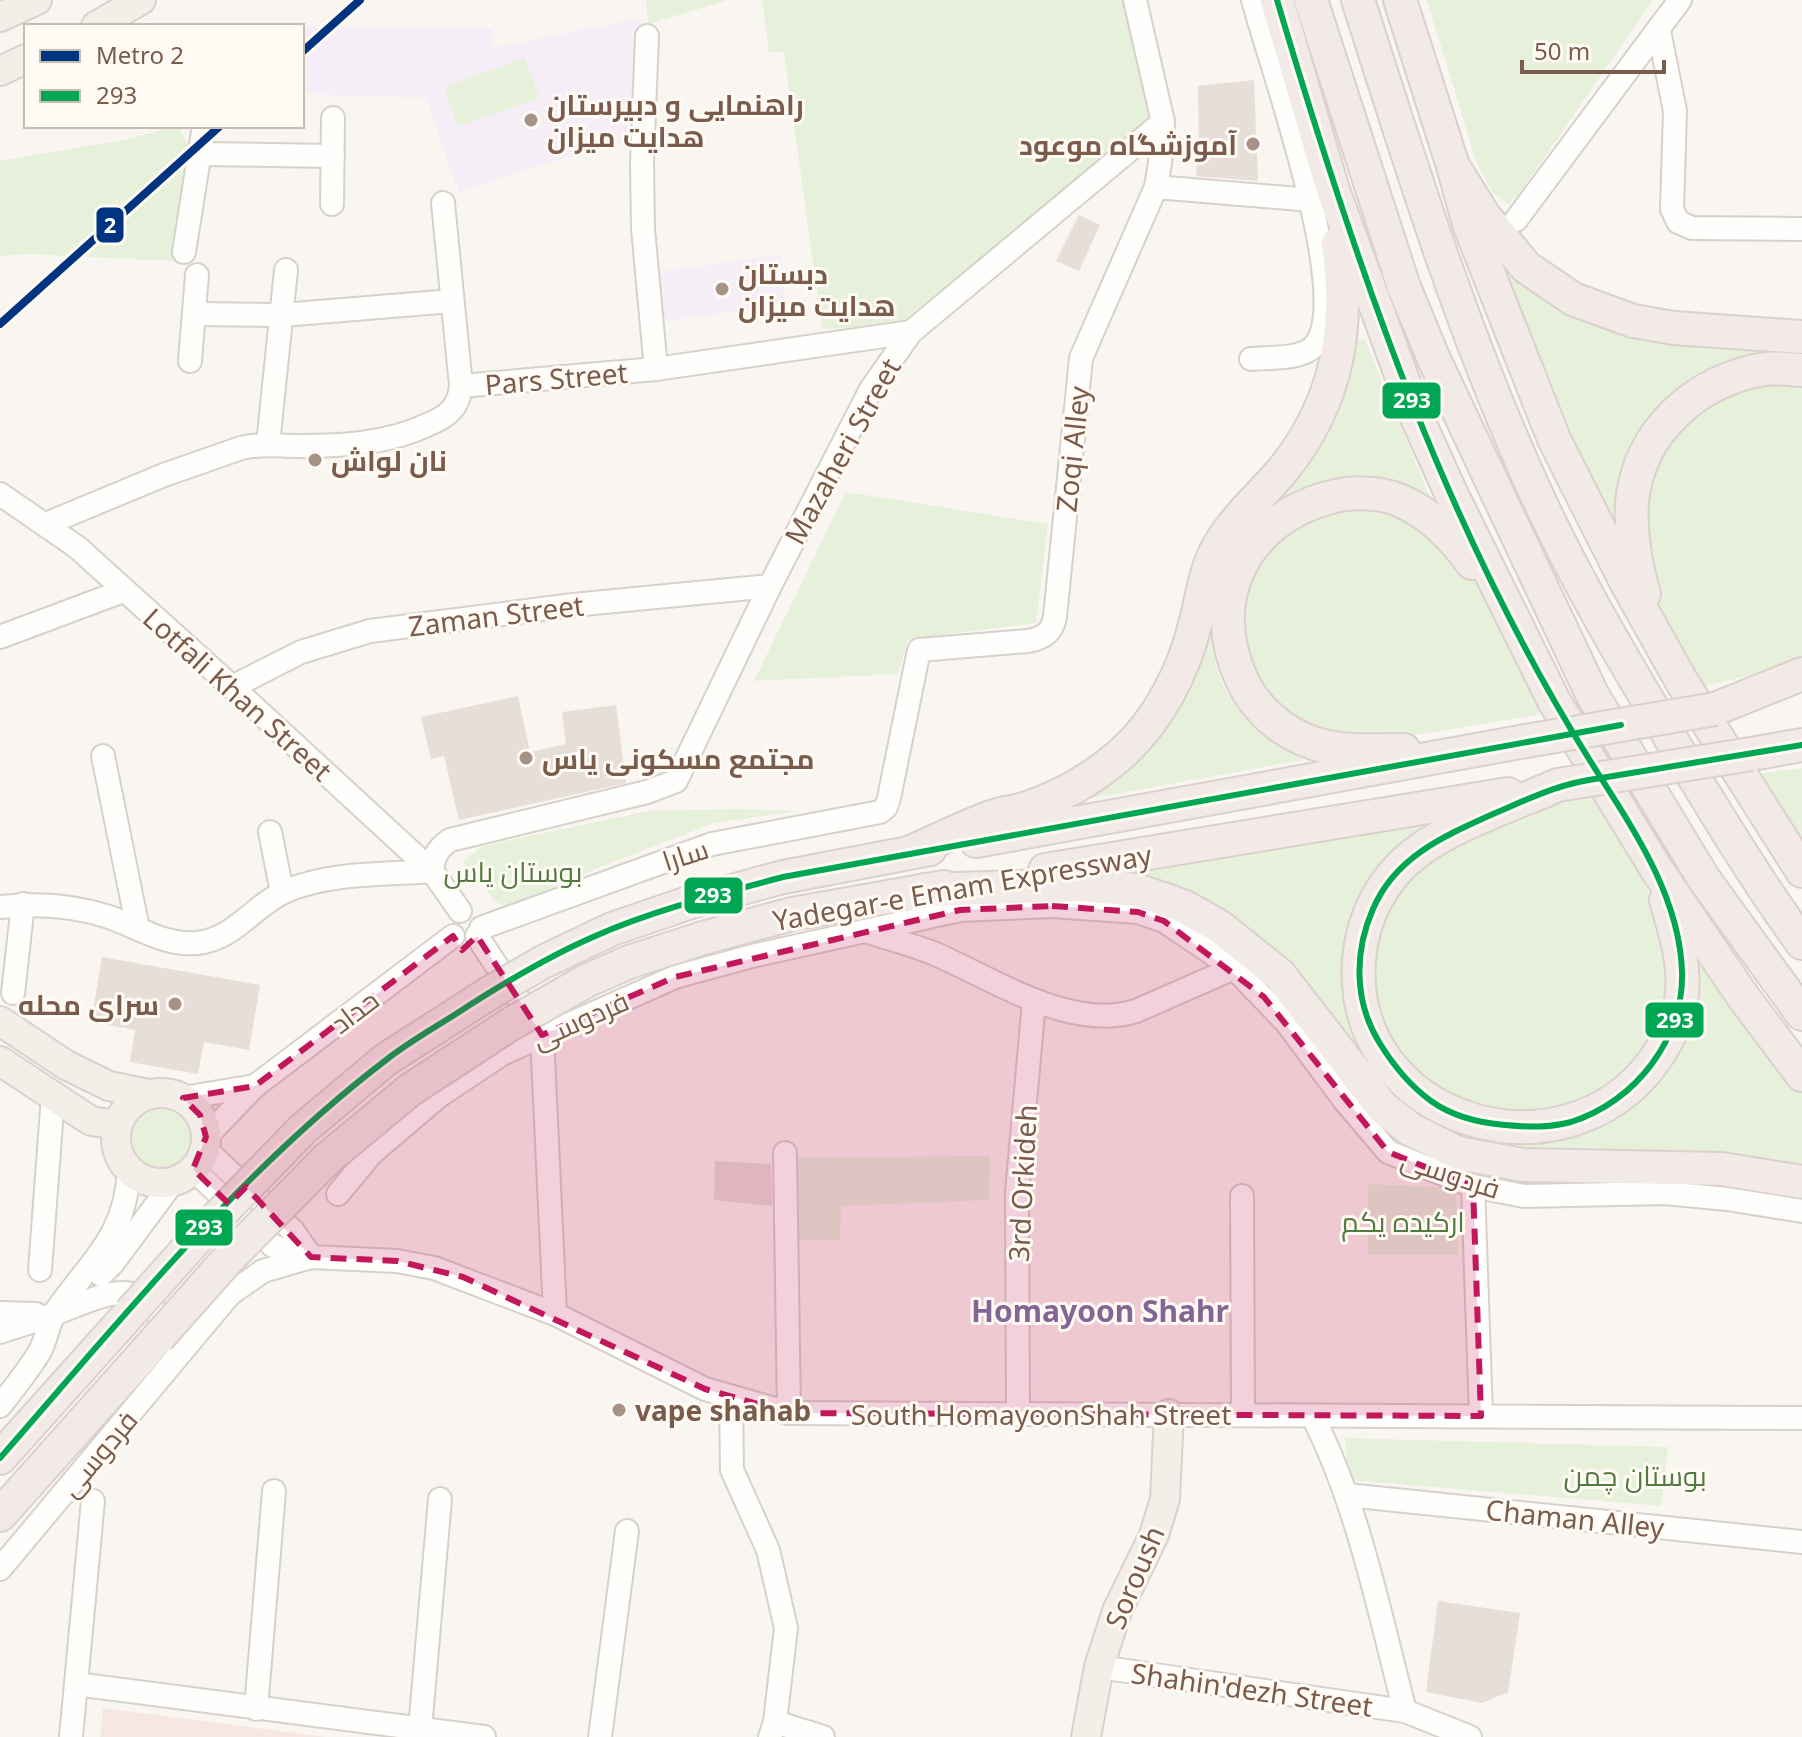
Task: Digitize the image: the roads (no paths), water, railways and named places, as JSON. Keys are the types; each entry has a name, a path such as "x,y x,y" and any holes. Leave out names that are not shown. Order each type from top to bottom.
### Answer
{"highway":[{"path":"911,852 995,816 1047,801 1078,785 1119,756 1160,708 1187,653 1205,580 1216,550 1283,470 1307,436 1336,366 1344,295 1277,0"},
{"path":"1311,0 1404,287 1433,357 1593,696 1704,879 1802,1014"},
{"path":"1358,0 1418,189 1467,327 1522,464 1582,584 1643,693 1752,873 1802,943"},
{"path":"1400,0 1469,224 1554,439 1620,571 1682,682 1802,871"},
{"path":"1453,166 1485,217 1512,251 1540,279 1573,299 1633,321 1674,328 1802,337"},
{"path":"1322,195 1417,418 1554,701 1657,870 1744,998 1802,1075"},
{"path":"1657,636 1638,573 1632,503 1640,467 1653,438 1681,407 1709,387 1737,375 1769,368 1802,370"},
{"path":"1468,751 1338,748 1313,743 1276,723 1258,706 1234,663 1226,614 1230,591 1239,567 1253,544 1269,526 1288,513 1332,496 1374,494 1397,499 1440,525 1505,603"},
{"path":"1715,709 1802,674"},
{"name":"Yadegar-e Emam Expressway","path":"0,1458 199,1236 303,1129 385,1060 543,962 612,929 691,902 783,877 911,852 1468,751 1802,697"},
{"name":"Yadegar-e Emam Expressway","path":"0,1515 164,1351 228,1259 328,1158 410,1090 509,1025 586,981 629,962 792,914 1802,745"},
{"path":"1558,785 1465,825 1415,853 1379,893 1368,915 1360,946 1358,977 1362,1008 1384,1056 1423,1096 1462,1117 1515,1129 1573,1121 1609,1105 1639,1082 1674,1026 1681,1002 1683,975 1680,949 1657,870"},
{"path":"925,890 1080,885 1137,890 1183,906 1220,927 1280,975 1383,1108 1410,1129 1458,1153 1523,1165 1722,1169 1802,1182"}],"main road":[{"path":"0,17 37,0"},
{"path":"105,24 141,0"},
{"path":"0,71 24,60"},
{"path":"0,1021 66,1065 109,1086 183,1098 200,1115 194,1159 149,1182 129,1171 117,1150 117,1125 128,1106 148,1094"},
{"path":"0,1061 91,1121 117,1125"},
{"name":"Soroush","path":"1086,1737 1099,1667 1117,1611 1154,1535 1165,1499 1169,1414"}],"street":[{"name":"Zoqi Alley","path":"889,798 919,650 1040,639 1053,625 1081,358 1156,187 1163,122 1135,0"},
{"path":"1251,359 1302,353 1314,347 1322,335 1325,301 1322,195 1303,162 1253,0"},
{"path":"1516,220 1680,0"},
{"path":"1659,31 1675,111 1672,209 1678,222 1692,228 1802,229"},
{"path":"647,36 643,229 656,369"},
{"path":"332,204 333,118"},
{"name":"Mazaheri Street","path":"432,871 433,857 438,848 450,840 647,792 676,781 770,586 871,389 911,332 1163,122"},
{"path":"184,252 204,128"},
{"path":"200,154 333,156"},
{"path":"1156,187 1322,195"},
{"path":"443,203 461,386"},
{"path":"268,444 286,270"},
{"path":"190,361 197,275"},
{"path":"194,314 282,315 452,301"},
{"name":"Pars Street","path":"46,524 164,475 241,448 268,444 319,446 387,439 444,418 460,398 461,386 656,369 911,332"},
{"name":"Lotfali Khan Street","path":"0,494 77,547 232,687 432,871 460,911"},
{"name":"Zaman Street","path":"232,687 301,652 370,631 573,605 770,586"},
{"path":"0,637 123,591"},
{"path":"103,756 138,929"},
{"name":"سارا","path":"479,932 712,844 880,812 889,798"},
{"path":"270,832 282,892"},
{"path":"0,907 23,904 82,909 165,940 183,943 211,941 243,923 282,892 330,879 432,871"},
{"path":"13,993 23,904"},
{"name":"فردوسی","path":"338,1194 371,1154 439,1096 502,1054 675,977 752,956 960,910 1052,906 1138,912 1164,921 1234,968 1286,1022 1344,1100 1388,1152 1473,1186 1524,1196 1665,1193 1802,1211"},
{"path":"479,932 464,942 453,936 449,929 450,920 460,911 475,913 479,932 542,1035 555,1314"},
{"path":"868,931 933,953 1034,1001 1094,1015 1122,1015 1234,968"},
{"name":"حداد","path":"54,1314 113,1263 255,1086 453,936"},
{"name":"3rd Orkideh","path":"1018,1413 1017,1192 1034,1001"},
{"path":"183,1098 255,1086"},
{"path":"40,1270 53,1096"},
{"path":"785,1153 789,1413"},
{"path":"194,1159 273,1246 311,1257"},
{"path":"0,1406 39,1352 54,1314 105,1248 119,1223 128,1191 129,1171"},
{"path":"1473,1186 1481,1416"},
{"path":"1242,1196 1243,1415"},
{"name":"فردوسی","path":"0,1569 164,1351 230,1294 263,1271 311,1257"},
{"name":"South HomayoonShah Street","path":"311,1257 397,1261 434,1268 555,1314 705,1389 789,1413 1802,1418"},
{"path":"0,1332 116,1291 143,1298 156,1309 164,1322 169,1341 164,1351"},
{"path":"0,1313 54,1314"},
{"path":"731,1398 732,1470 768,1550 786,1628 773,1730 823,1737"},
{"path":"1313,1417 1331,1451 1347,1495 1405,1711"},
{"path":"256,1709 274,1491"},
{"name":"Chaman Alley","path":"1347,1495 1802,1542"},
{"path":"420,1729 440,1499"},
{"path":"71,1737 93,1501"},
{"path":"600,1737 627,1531"},
{"name":"Shahin'dezh Street","path":"1099,1667 1405,1711 1470,1737"},
{"path":"76,1684 484,1737"}],"metro line":[{"name":"2","path":"304,50 360,0"},
{"name":"2","path":"0,324 218,128"}],"place":[{"name":"راهنمایی و دبیرستان هدایت میزان","path":"531,120"},
{"name":"آموزشگاه موعود","path":"1253,144"},
{"name":"دبستان هدایت میزان","path":"722,289"},
{"name":"نان لواش","path":"315,460"},
{"name":"مجتمع مسکونی یاس","path":"526,758"},
{"name":"سرای محله","path":"175,1004"},
{"name":"vape shahab","path":"619,1410"}],"district":[{"name":"Homayoon Shahr","path":"1100,1310"}],"park label":[{"name":"بوستان یاس","path":"513,871"},
{"name":"ارکیده یکم","path":"1403,1221"},
{"name":"بوستان چمن","path":"1635,1475"}]}
